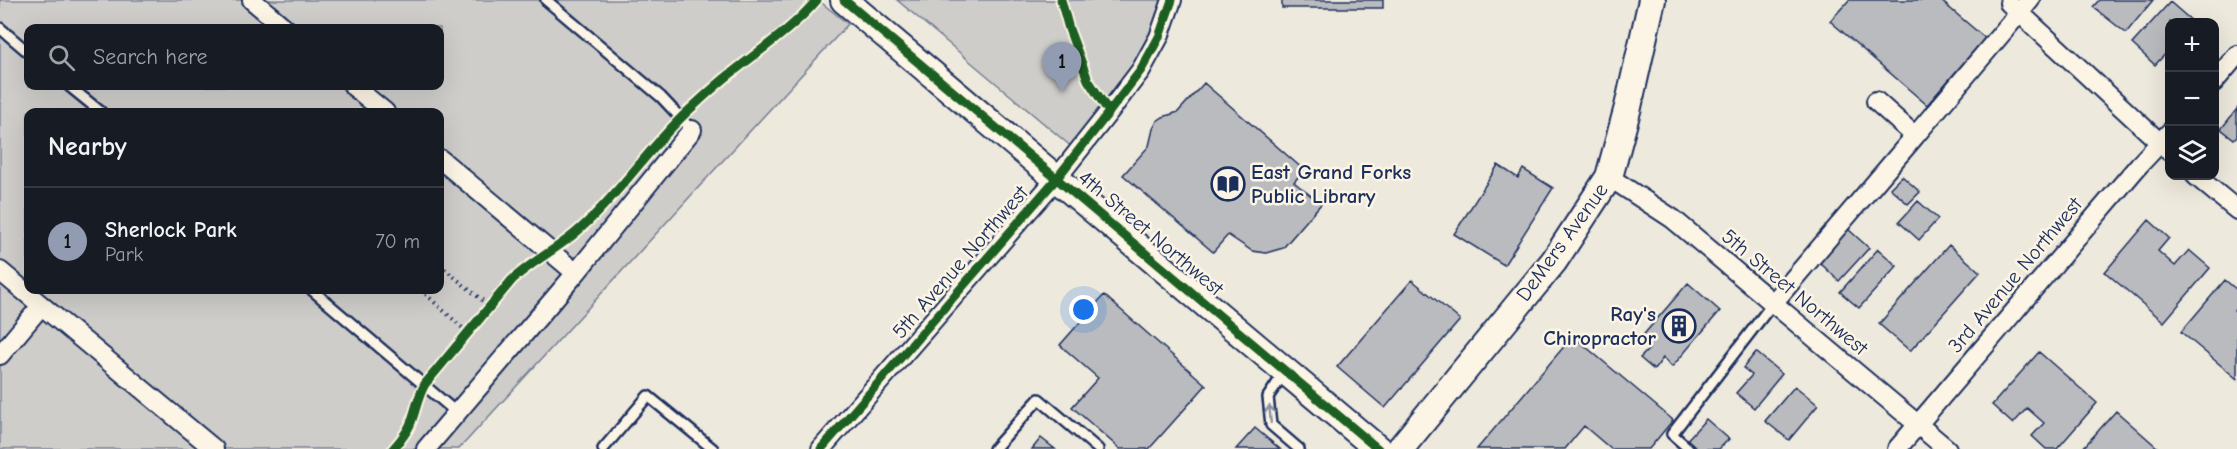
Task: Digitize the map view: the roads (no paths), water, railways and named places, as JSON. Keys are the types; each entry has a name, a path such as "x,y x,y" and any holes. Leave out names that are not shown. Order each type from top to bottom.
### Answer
{"street":[{"path":"252,0 280,24"},
{"name":"4th Street Northwest","path":"844,0 1378,449"},
{"name":"5th Avenue Northwest","path":"820,449 1057,178 1141,70 1159,37 1172,0"},
{"name":"DeMers Avenue","path":"1400,449 1554,261 1609,177 1628,107 1652,0"},
{"path":"1773,303 1915,136 2020,5 2165,142"},
{"path":"2219,76 2237,55"},
{"path":"358,90 380,108"},
{"path":"1876,101 1915,136"},
{"path":"426,449 576,273 692,130"},
{"name":"3rd Avenue Northwest","path":"1897,449 2165,144"},
{"path":"444,162 576,273"},
{"name":"5th Street Northwest","path":"1609,177 1673,219 1947,449"},
{"path":"2201,180 2237,210"},
{"path":"0,271 24,291"},
{"path":"27,294 214,449"},
{"path":"0,355 41,306"}],"lane":[{"path":"546,0 661,97 692,130"},
{"path":"0,28 24,49"},
{"path":"74,90 96,108"},
{"path":"317,294 457,413"},
{"path":"1689,449 1672,434 1773,303"},
{"path":"1286,371 1268,397 1271,425 1299,449"},
{"path":"603,449 648,396 713,449"},
{"path":"994,449 1039,399 1098,449"}],"place":[{"name":"Sherlock Park","path":"1062,92"},
{"name":"East Grand Forks Public Library","path":"1228,184"},
{"name":"Ray's Chiropractor","path":"1679,326"}]}
